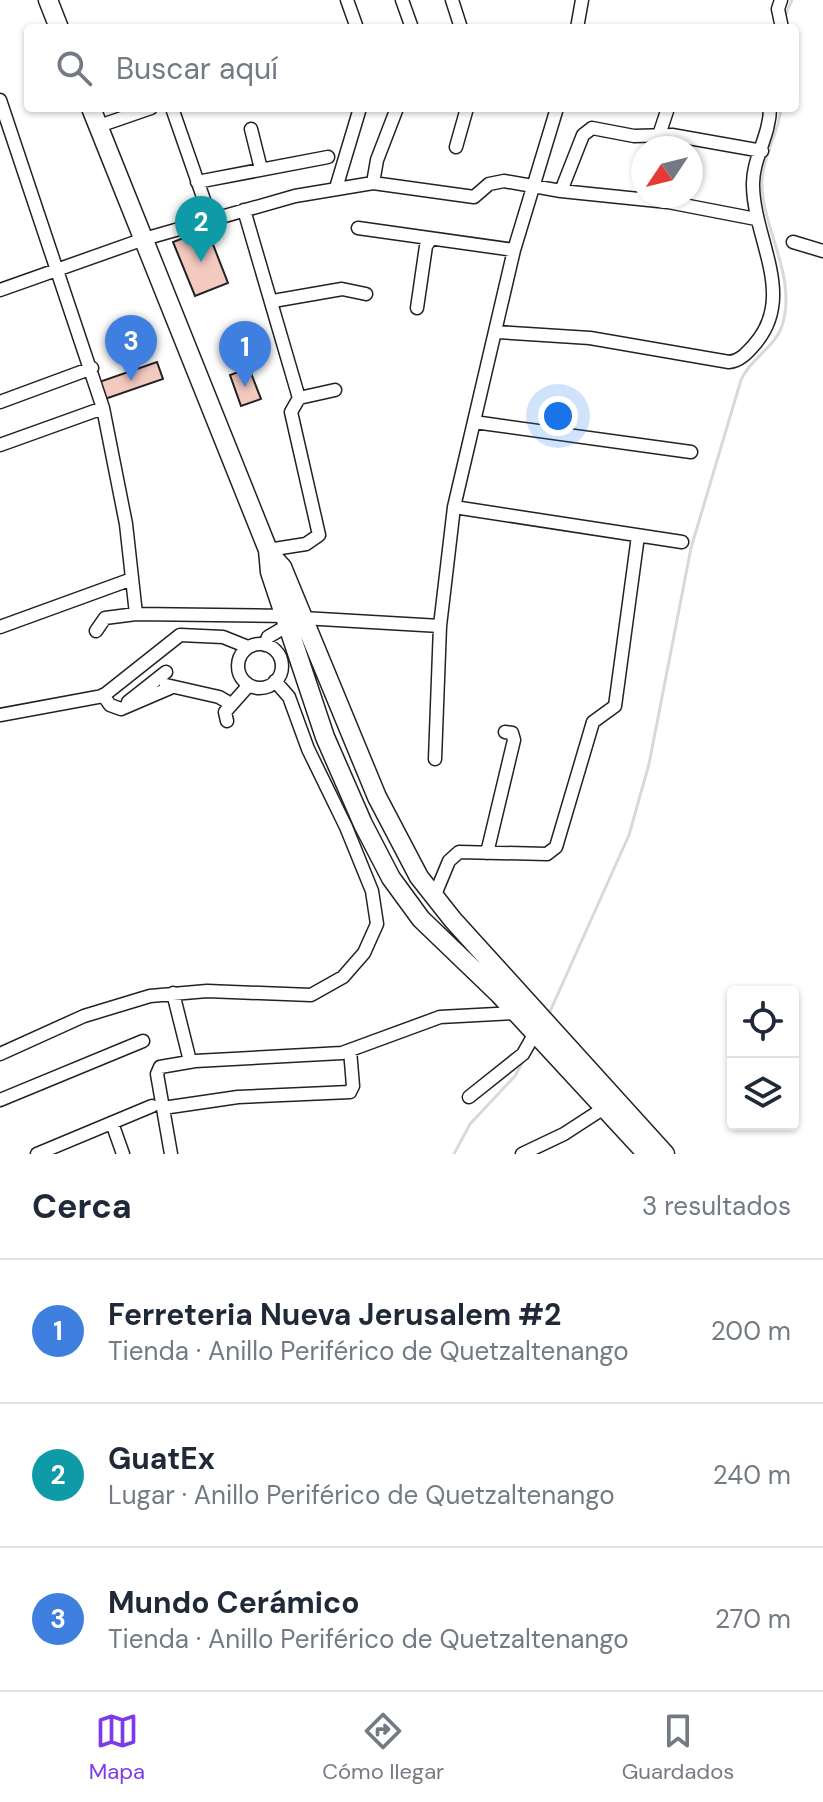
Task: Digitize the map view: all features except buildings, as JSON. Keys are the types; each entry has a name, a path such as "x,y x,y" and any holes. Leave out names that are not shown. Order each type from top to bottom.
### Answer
{"highway":[{"path":"48,0 57,24"},
{"path":"93,112 269,552 270,572 391,829 434,897 539,1030 647,1154"},
{"path":"293,620 307,684 351,798 391,878 421,919 665,1154"}],"street":[{"path":"347,0 356,24"},
{"path":"402,0 411,24"},
{"path":"452,0 460,24"},
{"path":"578,24 582,0"},
{"path":"781,0 778,9 781,24"},
{"path":"0,100 103,408 126,524 136,614"},
{"path":"99,126 139,112"},
{"path":"173,112 211,220"},
{"path":"336,188 359,112"},
{"path":"373,183 377,160 395,112"},
{"path":"456,147 466,112"},
{"path":"435,759 440,626 454,507 530,186 556,112"},
{"path":"659,135 667,112"},
{"path":"497,332 590,338 735,361 761,336 772,310 771,265 756,219 752,184 768,136 770,112"},
{"path":"251,129 261,169"},
{"path":"561,191 588,130 659,135 762,151"},
{"path":"197,182 328,157"},
{"path":"0,290 144,239 244,210 336,188 373,183 473,197 498,181 668,202 756,219"},
{"path":"244,210 299,398"},
{"path":"358,228 514,250"},
{"path":"417,308 426,246 431,239"},
{"path":"793,242 823,251"},
{"path":"273,301 342,289 366,294"},
{"path":"0,402 92,368"},
{"path":"269,552 306,544 319,535 291,418 293,406 299,398 335,390"},
{"path":"0,445 103,408"},
{"path":"474,422 691,452"},
{"path":"454,507 682,542"},
{"path":"434,897 456,854 547,854 556,847 593,722 615,706 638,536"},
{"path":"0,627 132,579"},
{"path":"96,631 105,618 136,614 440,626"},
{"path":"265,645 268,637 293,620"},
{"path":"0,715 103,695 180,635 223,637 248,647 265,645 273,649 281,661 275,681 263,688 249,685 238,666 248,647"},
{"path":"103,695 114,706 126,708 167,681 231,704"},
{"path":"0,1054 109,1008 173,993 207,991 311,995 343,977 364,953 377,924 377,907 289,697 275,681"},
{"path":"289,697 307,684"},
{"path":"227,721 225,712 249,685"},
{"path":"487,853 514,740 512,733 505,732"},
{"path":"325,785 328,808"},
{"path":"173,993 190,1061"},
{"path":"171,1154 157,1107 158,1069 190,1061 350,1050 440,1017 516,1013"},
{"path":"469,1097 523,1054 539,1030"},
{"path":"0,1100 143,1041"},
{"path":"37,1154 157,1107 238,1097 350,1092 353,1086 350,1050"},
{"path":"522,1154 575,1128 604,1108"},
{"path":"112,1123 123,1154"}],"waterway":[{"path":"785,16 792,0"},
{"path":"548,1016 629,835 649,764 691,548 741,380 782,326 786,307 785,289 763,198 762,180 780,112"},
{"path":"454,1154 470,1124 515,1076 525,1058"}],"place":[{"name":"GuatEx","path":"201,262"},
{"name":"Mundo Cerámico","path":"131,381"},
{"name":"Ferreteria Nueva Jerusalem #2","path":"245,387"}]}
